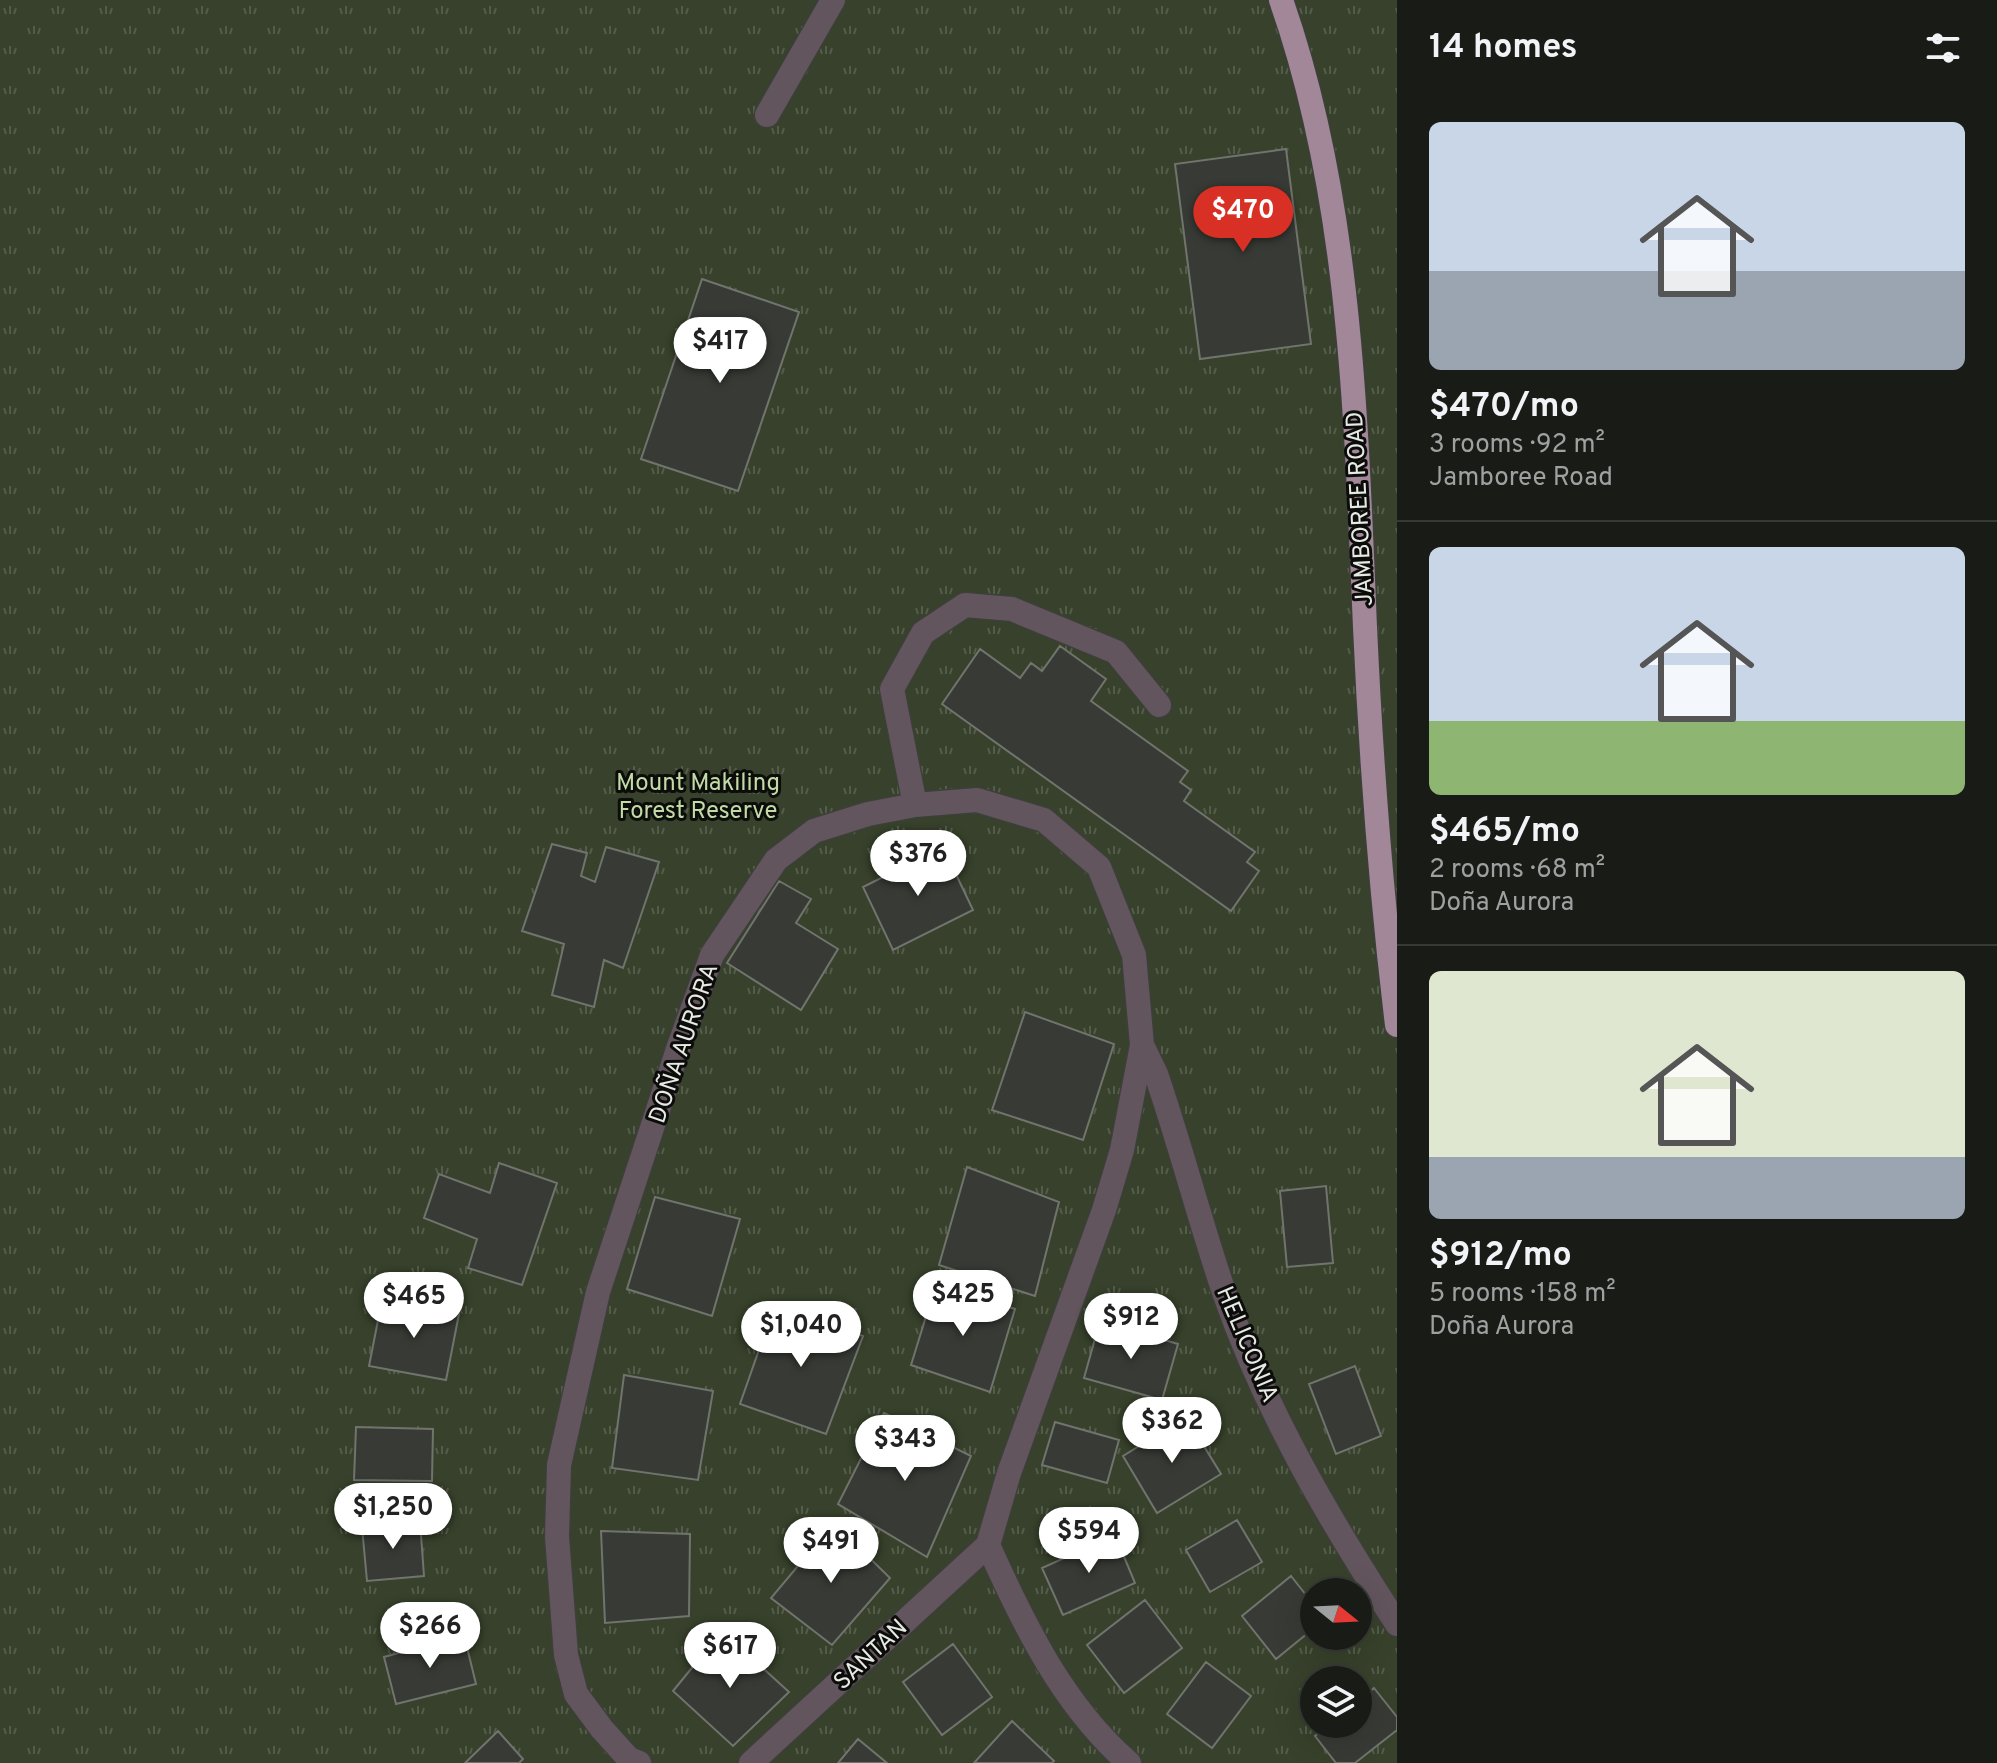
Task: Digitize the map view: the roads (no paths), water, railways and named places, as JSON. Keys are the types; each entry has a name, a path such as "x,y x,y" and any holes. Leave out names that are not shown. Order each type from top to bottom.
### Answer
{"main road":[{"name":"JAMBOREE ROAD","path":"1281,0 1306,71 1335,231 1359,445 1365,630 1384,917 1397,1025"}],"street":[{"path":"767,115 833,0"},
{"path":"915,805 892,689 923,633 965,605 1012,609 1116,652 1159,705"},
{"name":"DOÑA AURORA","path":"639,1763 629,1759 576,1694 566,1655 557,1537 559,1465 598,1292 712,955 776,860 814,831 868,814 915,805 977,800 1044,820 1099,867 1134,955 1142,1045 1122,1150 1104,1210 1009,1473 988,1545"},
{"name":"HELICONIA","path":"1142,1045 1156,1074 1226,1297 1254,1367 1328,1519 1397,1624"},
{"path":"988,1545 1022,1620 1069,1695 1129,1763"},
{"name":"SANTAN","path":"751,1763 988,1545"}],"park label":[{"name":"Mount Makiling Forest Reserve","path":"698,796"}]}
